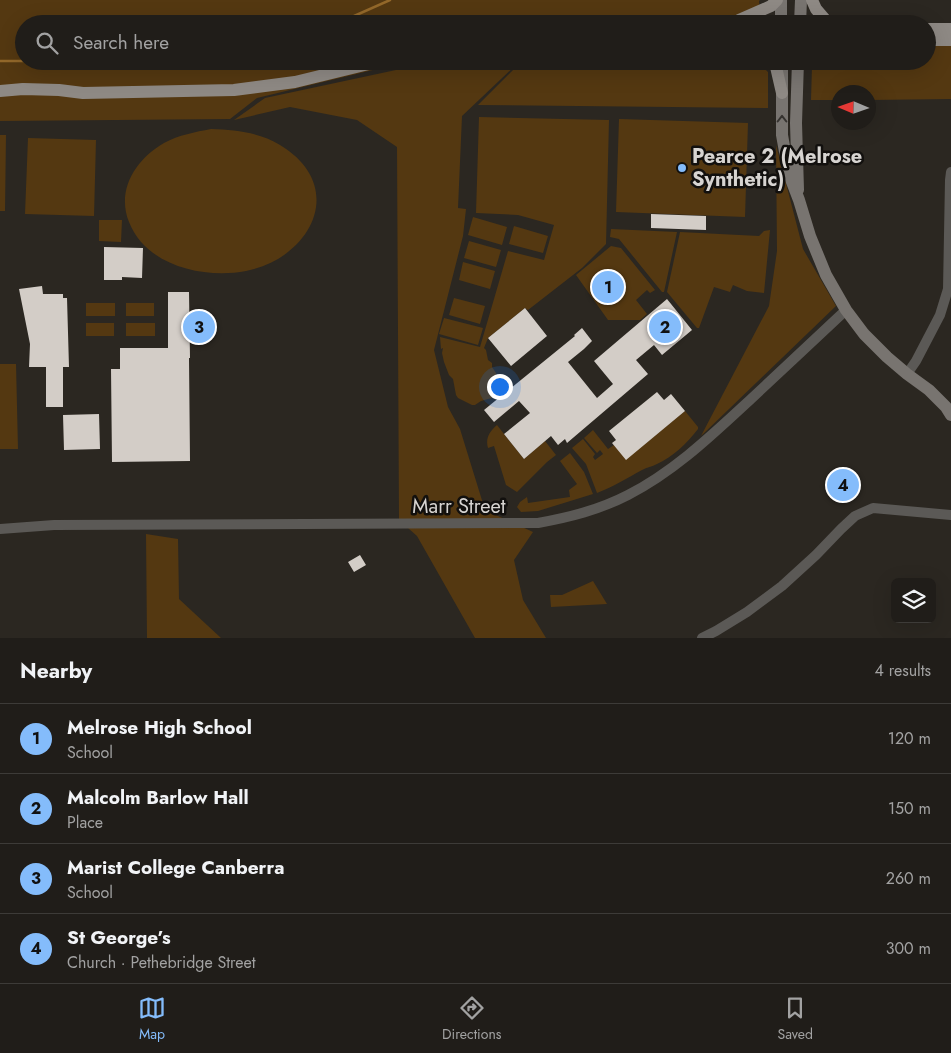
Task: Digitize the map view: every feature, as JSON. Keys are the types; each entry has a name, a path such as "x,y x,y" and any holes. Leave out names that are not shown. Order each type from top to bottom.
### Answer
{"main road":[{"path":"751,15 771,6 777,0"},
{"path":"781,0 781,15"},
{"path":"800,15 801,0"},
{"path":"812,0 821,15"},
{"path":"936,28 951,29"},
{"path":"936,40 951,40"},
{"path":"0,87 83,93 234,90 295,82 344,70"},
{"path":"777,70 782,93"},
{"path":"782,70 782,135 789,174 810,236 826,275 846,310 864,334 887,357 929,390 946,407 951,415"},
{"path":"799,70 796,123 799,200"},
{"path":"0,91 23,89"},
{"path":"0,98 59,97 83,93"}],"street":[{"path":"907,374 916,362 940,315 948,289 951,172"},
{"name":"Marr Street","path":"0,529 48,525 538,523 573,516 599,508 628,495 662,476 706,441 846,310"},
{"path":"707,637 747,612 782,586 855,516 873,508 951,515"}],"shaded area":[{"path":"0,0 760,0 760,15 15,15 15,70 373,70 257,98 230,119 0,121"},
{"path":"936,46 951,46 951,99 876,100 876,85 831,85 831,100 811,100 812,70 936,70"},
{"path":"396,70 511,70 462,116 458,208 466,209 463,236 434,350 448,407 460,429 485,510 533,532 514,560 523,600 546,638 475,638 417,536 399,520 397,147 357,120 290,107 234,120 265,98"},
{"path":"513,70 766,70 768,72 768,108 478,105"},
{"path":"479,117 609,120 606,244 582,268 528,310 525,308 488,338 484,348 488,360 492,363 497,381 500,381 504,386 501,390 496,389 497,394 495,397 472,405 456,395 453,379 449,375 444,362 440,337 480,347 508,251 544,260 554,225 518,215 476,213"},
{"name":"Pearce 2 (Melrose Synthetic)","path":"619,119 748,123 745,217 616,212"},
{"path":"211,129 247,132 264,137 280,145 301,162 313,180 317,199 313,218 304,236 289,252 269,264 246,271 230,273 195,271 178,266 162,259 149,249 137,237 129,222 125,198 127,187 137,167 164,143 187,134"},
{"path":"0,135 6,135 5,211 0,211"},
{"path":"28,138 96,140 94,216 25,214"},
{"path":"776,145 803,249 836,306 701,436 769,306 777,251"},
{"path":"473,217 507,227 502,245 468,235"},
{"path":"99,220 122,220 121,242 99,241"},
{"path":"514,226 548,236 543,253 509,244"},
{"path":"611,229 677,232 664,292 662,292 619,239 610,237"},
{"path":"770,230 764,293 747,291 733,285 730,292 714,287 699,328 697,328 667,292 680,232 759,236 764,231"},
{"path":"469,241 501,250 496,267 464,258"},
{"path":"611,246 621,248 655,290 650,293 647,290 636,300 647,314 640,320 608,320 576,275"},
{"path":"463,262 495,271 490,289 459,280"},
{"path":"454,298 485,306 480,324 449,315"},
{"path":"86,303 115,303 115,316 86,316"},
{"path":"126,303 154,303 154,316 126,316"},
{"path":"444,318 483,328 478,345 439,334"},
{"path":"86,323 114,323 114,336 86,336"},
{"path":"126,323 155,323 155,336 126,336"},
{"path":"0,364 16,364 18,449 0,449"},
{"path":"685,411 698,429 679,449 669,458 597,493 586,464 572,448 583,439 595,454 593,457 595,460 603,454 600,450 597,453 584,438 593,430 608,449 614,445 626,459"},
{"path":"497,425 524,459 545,441 556,455 517,492 506,485 494,446 488,448 487,441 489,435"},
{"path":"570,453 584,472 593,494 538,511 521,512 517,507 527,497 528,503 570,497 569,490 577,484 560,461"},
{"path":"146,534 178,539 179,599 221,638 147,638"},
{"path":"593,581 607,604 551,607 550,595 562,595"}],"building":[{"path":"651,214 706,216 706,230 651,228"},
{"path":"104,247 143,248 142,278 122,277 122,280 104,280"},
{"path":"42,286 43,294 63,294 63,298 67,298 69,367 63,367 63,407 46,407 46,367 29,367 30,344 19,289"},
{"path":"168,292 189,292 190,461 112,462 111,369 120,369 120,348 168,348"},
{"path":"667,299 692,330 662,355 654,345 636,360 648,374 567,443 565,439 558,445 551,436 524,459 504,434 530,413 519,401 494,422 484,410 575,336 582,328 592,341 568,362 597,398 613,384 594,361"},
{"path":"525,308 547,336 511,366 488,338"},
{"path":"657,392 664,400 671,394 685,411 626,460 612,443 616,440 609,431"},
{"path":"99,414 100,449 64,450 63,415"},
{"path":"360,555 366,565 354,572 348,562"}],"waterway":[{"path":"356,15 390,0"},
{"path":"0,61 15,61"}],"place":[{"name":"Pearce 2 (Melrose Synthetic)","path":"682,168"},
{"name":"Melrose High School","path":"608,287"},
{"name":"Marist College Canberra","path":"199,327"},
{"name":"Malcolm Barlow Hall","path":"665,327"},
{"name":"St George’s","path":"843,485"}]}
